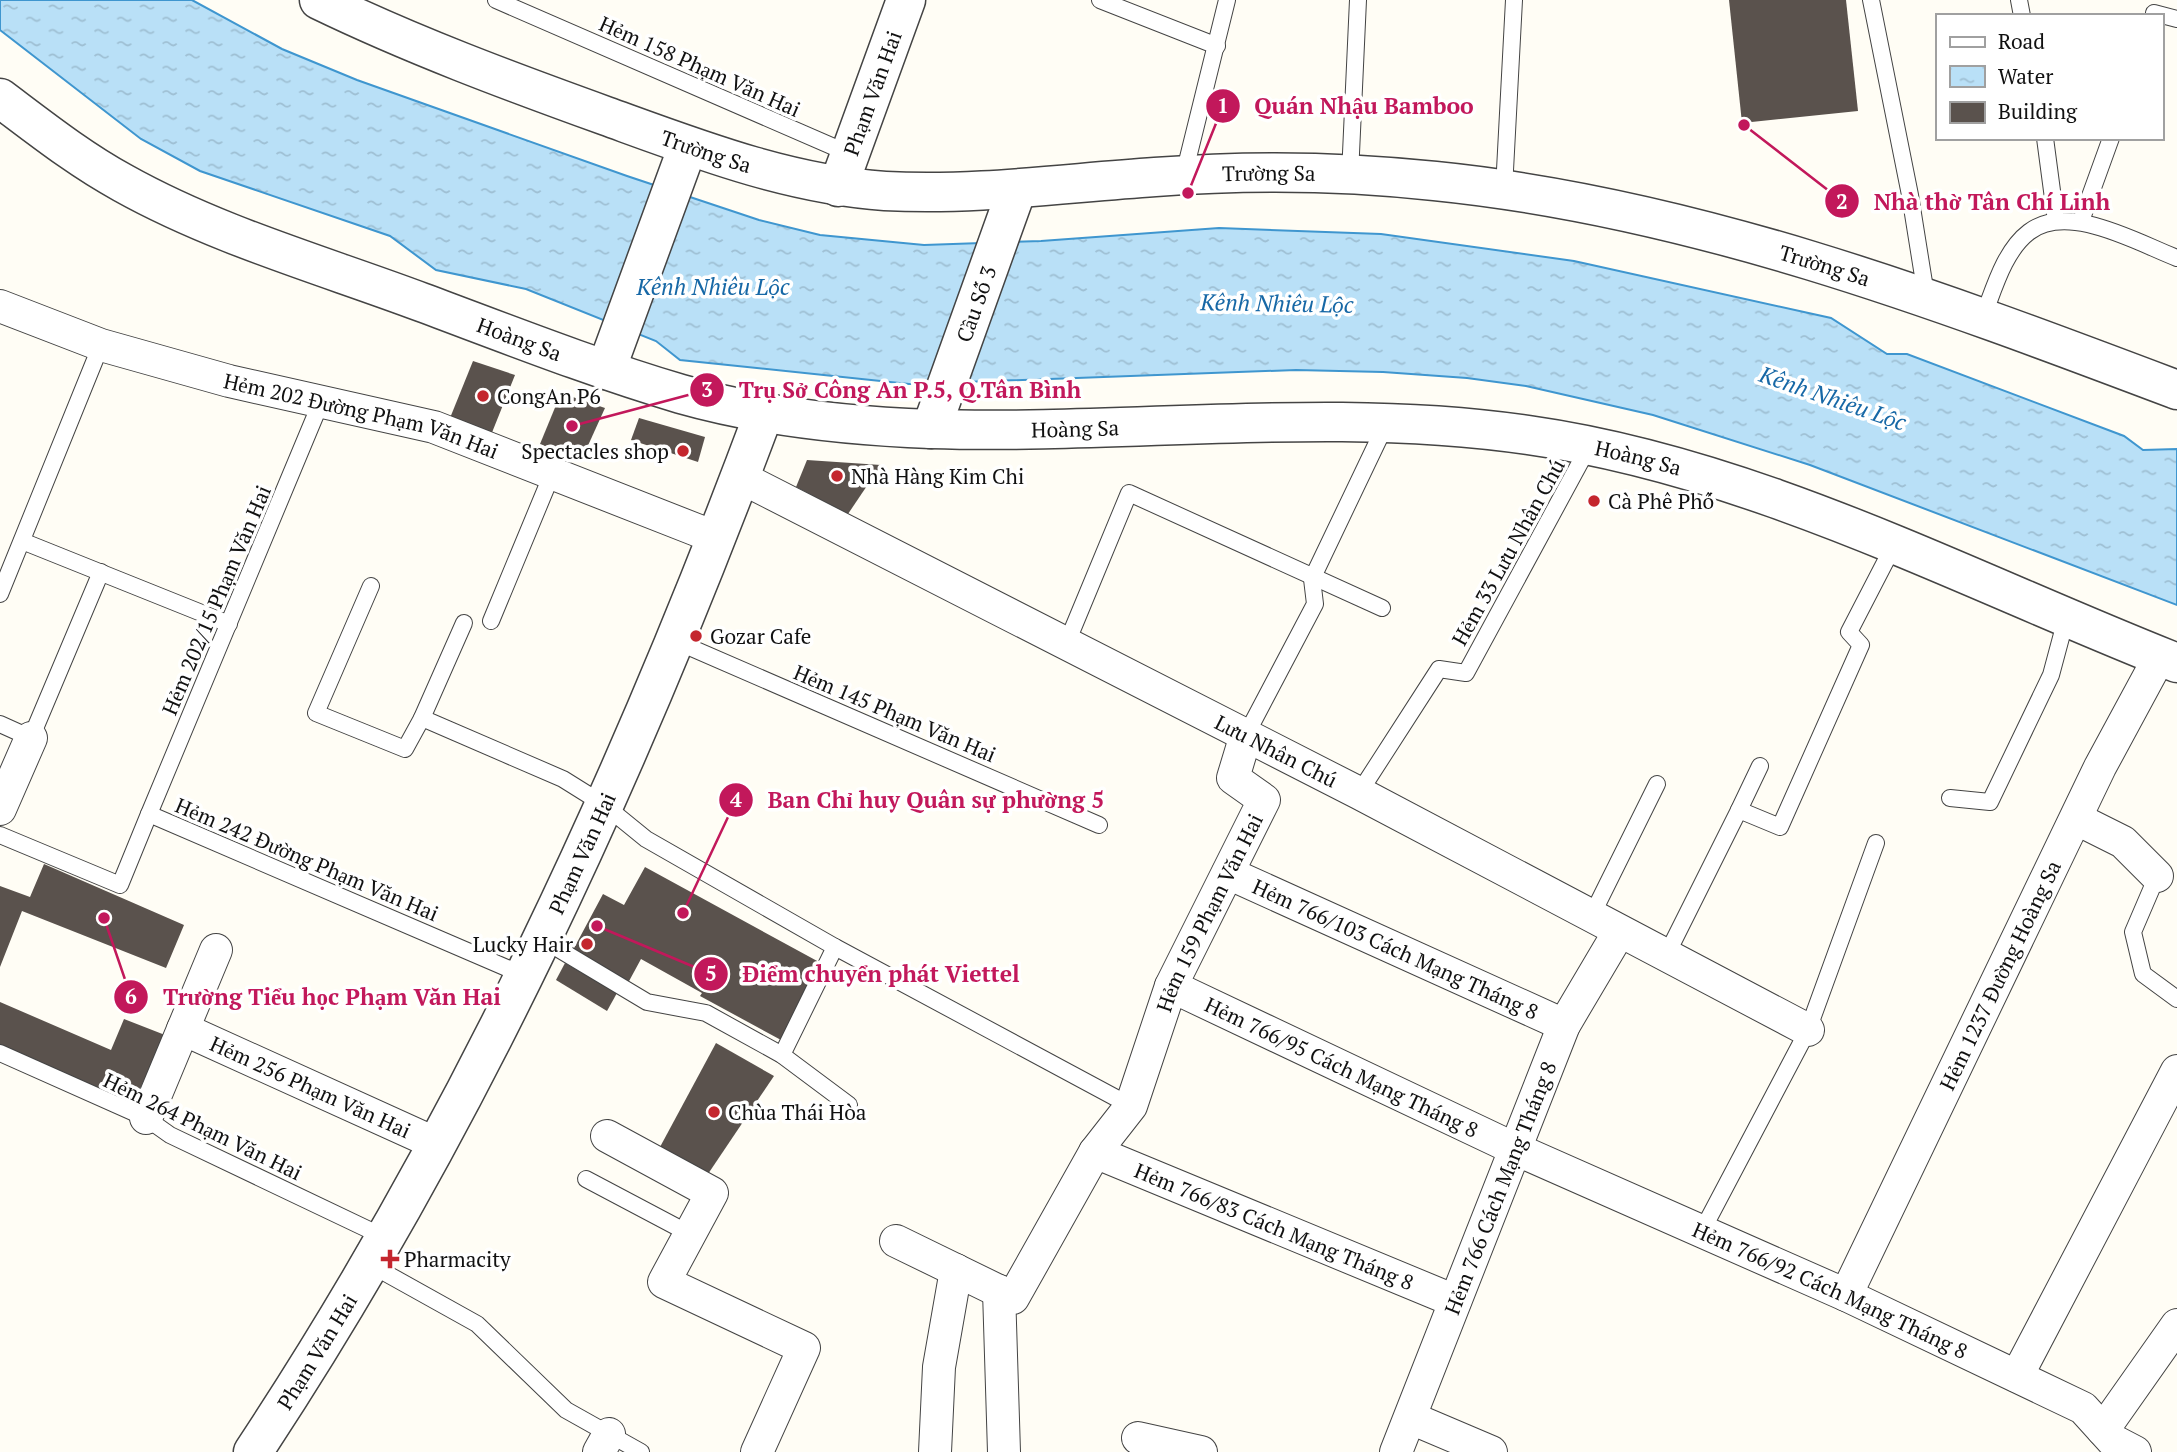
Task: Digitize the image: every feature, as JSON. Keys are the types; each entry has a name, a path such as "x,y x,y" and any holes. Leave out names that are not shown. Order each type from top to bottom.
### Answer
{"street":[{"name":"Trường Sa","path":"319,0 683,160 764,170 844,171 933,192 1012,204 1184,175 1350,175 1504,188 1705,230 1857,274 1983,317 2177,390"},
{"name":"Phạm Văn Hai","path":"844,171 901,2"},
{"name":"Hoàng Sa","path":"0,98 71,152 119,181 188,216 611,357 685,395 764,413 1387,421 1463,427 1590,445 1745,489 1895,543 2066,619 2169,659"},
{"path":"611,357 683,160"},
{"name":"Cầu Số 3","path":"936,414 1012,204"},
{"name":"Hẻm 202 Đường Phạm Văn Hai","path":"0,306 101,345 229,381 434,427 717,538"},
{"name":"Phạm Văn Hai","path":"253,1452 379,1252 439,1145 523,975 603,804 717,538 764,413"},
{"name":"Lưu Nhân Chú","path":"740,477 1359,793 1808,1030"},
{"name":"Hẻm 1237 Đường Hoàng Sa","path":"1846,1295 2100,767 2169,659"},
{"name":"Hẻm 159 Phạm Văn Hai","path":"999,1291 1013,1298 1095,1152 1131,1106 1171,986 1264,800 1233,778 1246,735"},
{"path":"0,809 30,738"},
{"path":"2077,819 2123,842 2157,876"},
{"name":"Hẻm 766/103 Cách Mạng Tháng 8","path":"1228,873 1563,1025"},
{"name":"Hẻm 766 Cách Mạng Tháng 8","path":"1396,1452 1513,1148 1605,924"},
{"path":"146,1118 216,950"},
{"name":"Hẻm 766/95 Cách Mạng Tháng 8","path":"1171,986 1513,1148"},
{"name":"Hẻm 256 Phạm Văn Hai","path":"183,1030 439,1145"},
{"path":"2017,1376 2177,1071"},
{"path":"607,1136 712,1193 664,1282 804,1348 757,1452"},
{"name":"Hẻm 766/92 Cách Mạng Tháng 8","path":"1513,1148 1846,1295 2083,1408 2112,1440 2136,1452"},
{"name":"Hẻm 766/83 Cách Mạng Tháng 8","path":"1095,1152 1455,1301"},
{"path":"896,1241 999,1291 1004,1452"},
{"path":"935,1452 939,1367 956,1270"},
{"path":"2103,1430 2177,1325"},
{"path":"1411,1418 1491,1452"},
{"path":"1138,1438 1201,1452"}],"lane":[{"name":"Hẻm 158 Phạm Văn Hai","path":"496,0 844,171"},
{"path":"1100,0 1217,46"},
{"path":"1184,175 1227,0"},
{"path":"1350,175 1358,0"},
{"path":"1504,188 1514,0"},
{"path":"1871,0 1910,194 1926,298"},
{"path":"2154,10 2177,19"},
{"path":"2045,140 2056,221"},
{"path":"2081,221 2110,140"},
{"path":"1983,317 2000,274 2015,248 2029,231 2056,221 2081,221 2177,258"},
{"path":"0,594 101,345"},
{"name":"Hẻm 202/15 Phạm Văn Hai","path":"149,814 321,402"},
{"path":"1246,735 1315,604 1312,579 1387,421"},
{"name":"Hẻm 33 Lưu Nhân Chú","path":"1359,793 1439,669 1466,673 1590,445"},
{"path":"491,621 552,474"},
{"path":"1066,645 1129,494 1312,579 1382,608"},
{"path":"22,541 229,624"},
{"path":"1739,810 1780,827 1861,645 1849,632 1895,543"},
{"path":"0,724 30,738 101,572"},
{"path":"371,586 316,713 405,749 422,718 464,623"},
{"path":"1950,798 1990,802 2051,675 2066,619"},
{"name":"Hẻm 145 Phạm Văn Hai","path":"673,640 1099,825"},
{"path":"422,718 563,779 603,804 646,839 835,947 1131,1106"},
{"path":"1666,956 1760,766"},
{"path":"1605,924 1657,784"},
{"name":"Hẻm 242 Đường Phạm Văn Hai","path":"0,835 120,886 149,814 523,975"},
{"path":"1702,1231 1808,1030 1876,843"},
{"path":"2157,876 2133,932 2143,974 2177,999"},
{"path":"540,938 647,1002 701,1011 782,1055 849,1105"},
{"path":"782,1055 835,947"},
{"name":"Hẻm 264 Phạm Văn Hai","path":"0,1054 146,1118 170,1135 379,1252 477,1324 604,1443 641,1452"},
{"path":"586,1179 690,1234"}],"water":[{"name":"Kênh Nhiêu Lộc","path":"0,0 192,0 282,49 357,80 627,176 759,220 820,235 924,245 1041,241 1219,228 1381,234 1574,261 1831,318 1887,354 1907,354 2124,436 2143,450 2177,449 2177,605 1810,465 1653,415 1526,386 1467,378 1383,372 1296,370 909,384 680,360 656,341 526,289 436,270 390,236 200,171 141,139 0,30"}],"building":[{"path":"1729,0 1846,0 1858,111 1742,123"},
{"name":"CongAn P6","path":"473,361 515,375 491,435 450,418"},
{"path":"561,393 605,408 581,461 540,444"},
{"name":"Spectacles shop","path":"639,418 705,437 698,462 631,440"},
{"name":"Nhà Hàng Kim Chi","path":"807,460 881,465 848,514 796,487"},
{"path":"44,864 184,925 166,968 22,911 0,967 0,886 30,897"},
{"path":"645,867 819,962 781,1040 700,996 702,993 641,959 628,983 573,950 603,894 624,905"},
{"path":"565,963 617,993 607,1011 556,980"},
{"path":"0,1002 111,1050 124,1019 165,1035 132,1106 0,1047"},
{"name":"Chùa Thái Hòa","path":"716,1043 774,1076 708,1174 660,1147"}],"place":[{"name":"Nhà thờ Tân Chí Linh","path":"1744,125"},
{"name":"Quán Nhậu Bamboo","path":"1188,193"},
{"name":"CongAn P6","path":"483,396"},
{"name":"Trụ Sở Công An P.5, Q.Tân Bình","path":"572,426"},
{"name":"Spectacles shop","path":"683,451"},
{"name":"Nhà Hàng Kim Chi","path":"837,476"},
{"name":"Cà Phê Phố","path":"1594,501"},
{"name":"Gozar Cafe","path":"696,636"},
{"name":"Ban Chỉ huy Quân sự phường 5","path":"683,913"},
{"name":"Trường Tiểu học Phạm Văn Hai","path":"104,918"},
{"name":"Điểm chuyển phát Viettel","path":"597,926"},
{"name":"Lucky Hair","path":"587,944"},
{"name":"Chùa Thái Hòa","path":"714,1112"},
{"name":"Pharmacity","path":"390,1259"}]}
